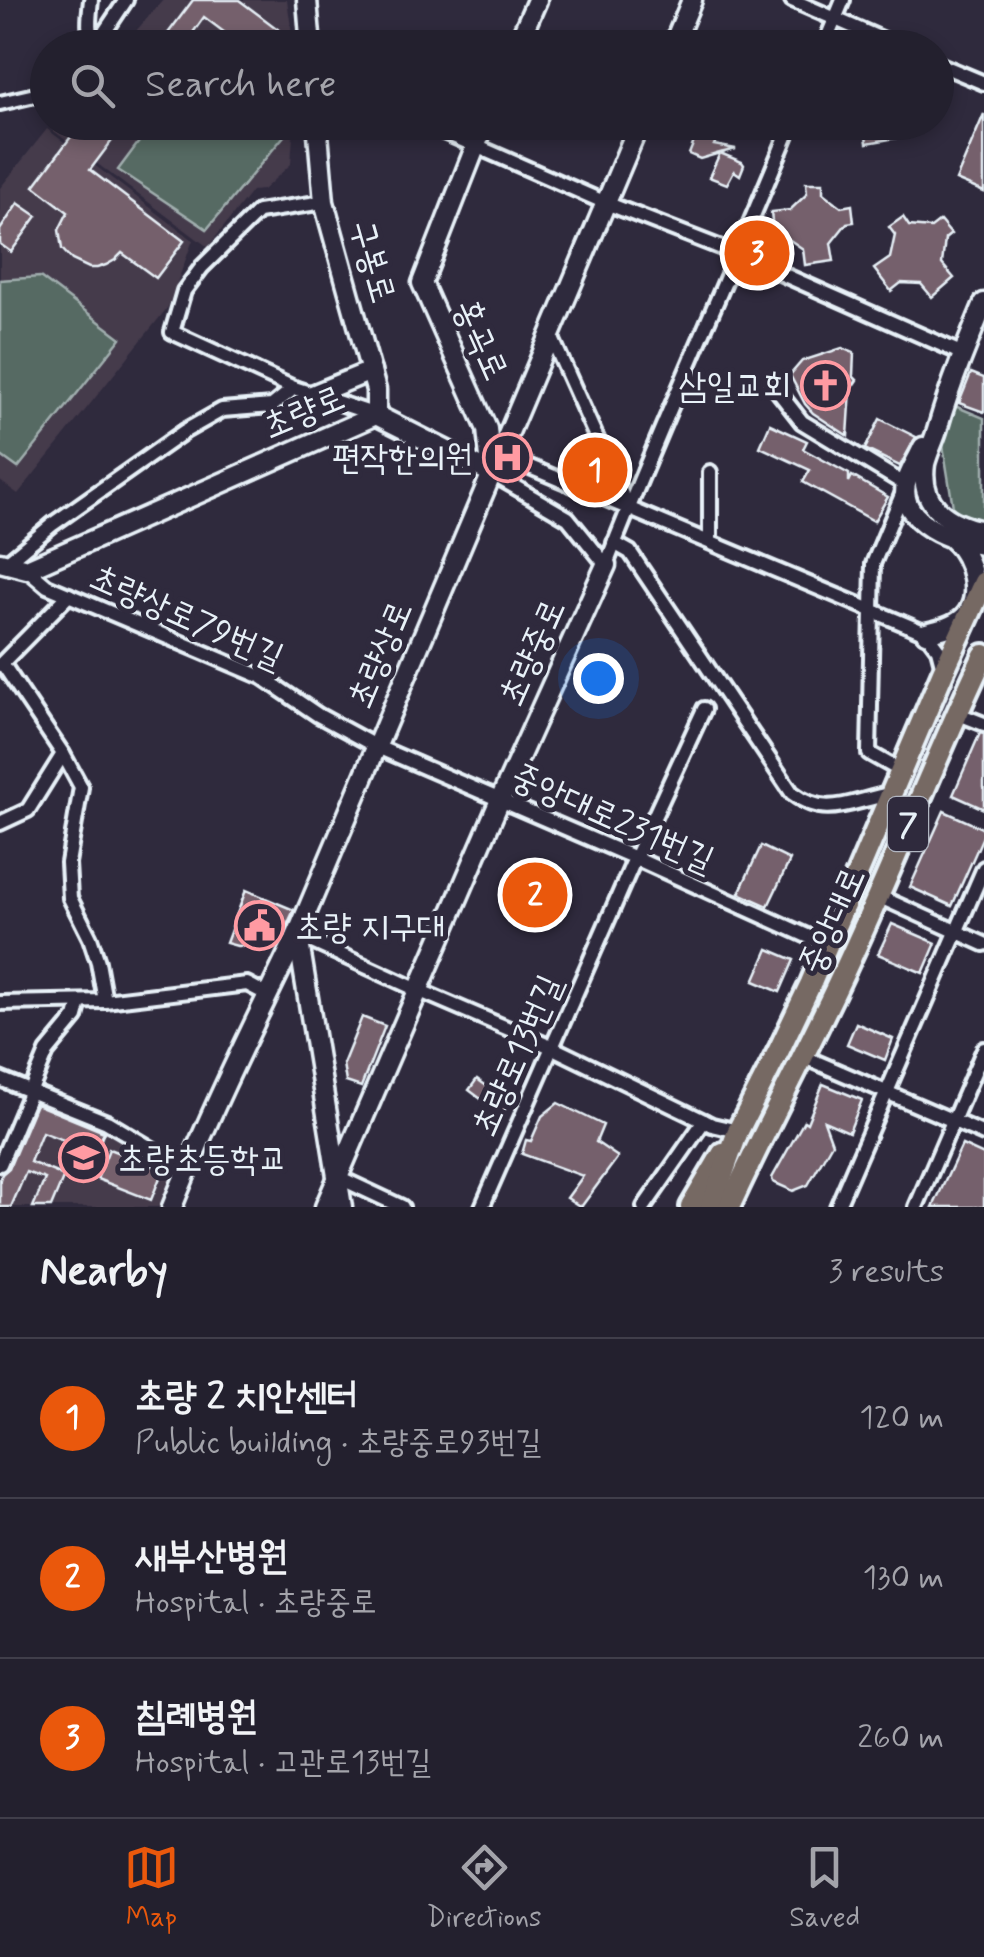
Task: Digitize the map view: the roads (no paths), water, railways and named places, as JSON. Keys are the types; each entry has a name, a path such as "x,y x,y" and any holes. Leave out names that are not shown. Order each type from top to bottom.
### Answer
{"main road":[{"name":"중앙대로","path":"691,1207 738,1131 780,1048 984,582"},
{"name":"중앙대로","path":"729,1207 835,992 984,655"},
{"name":"중앙대로","path":"711,1207 738,1131"}],"street":[{"path":"89,30 91,0"},
{"path":"106,30 126,0"},
{"path":"307,0 310,30"},
{"path":"524,30 536,0"},
{"path":"680,30 692,0"},
{"path":"792,0 862,30"},
{"path":"830,30 843,0"},
{"path":"954,70 984,83"},
{"path":"0,103 30,96"},
{"name":"구봉로","path":"319,140 324,202 376,390 376,415"},
{"path":"459,140 737,254 963,354"},
{"name":"홍곡로","path":"477,140 422,284 487,429 492,473"},
{"name":"초량상로","path":"172,1207 266,994 297,934 632,140"},
{"name":"초량중로","path":"325,1207 606,565 785,140"},
{"path":"324,202 258,212 202,267 184,291 172,332 303,392 376,415"},
{"path":"984,303 942,412 926,461 925,477 934,506 946,518 967,528 984,530"},
{"path":"550,334 628,508"},
{"path":"3,563 185,431 222,410 272,406 371,371"},
{"path":"773,385 802,422 906,485"},
{"path":"901,771 869,753 873,564 930,431 942,412"},
{"name":"초량로","path":"27,569 376,415 492,473 568,518 606,565"},
{"path":"499,454 926,633 942,659 943,672"},
{"path":"710,472 710,542"},
{"path":"906,485 908,504 916,518 949,536 969,560 971,609 955,624 926,633"},
{"path":"949,536 984,545"},
{"path":"614,543 630,552 792,792 806,803 822,808 891,794"},
{"path":"3,563 27,569"},
{"name":"초량상로79번길","path":"27,569 46,586 262,677 318,715 375,746"},
{"path":"69,595 1,664 82,787 68,863 70,898 90,938 105,1000"},
{"name":"초량로13번길","path":"482,1207 704,709"},
{"path":"956,713 984,724"},
{"name":"중앙대로231번길","path":"375,746 827,945"},
{"path":"0,823 28,810 63,754"},
{"path":"837,1207 984,868"},
{"path":"878,896 984,944"},
{"path":"297,934 552,1047 704,1120 738,1131"},
{"path":"297,934 342,1207"},
{"path":"0,1003 80,1002 247,984 266,994"},
{"path":"0,1164 47,1052 76,1017 80,1002"},
{"path":"916,1207 984,1049"},
{"path":"802,1056 984,1134"},
{"path":"0,1079 107,1122 188,1168"},
{"path":"644,1207 704,1120"},
{"path":"338,1177 402,1207"}],"place":[{"name":"침례병원","path":"757,253"},
{"name":"삼일교회","path":"826,385"},
{"name":"편작한의원","path":"508,457"},
{"name":"초량 2 치안센터","path":"595,470"},
{"name":"새부산병원","path":"535,895"},
{"name":"초량 지구대","path":"260,926"},
{"name":"초량초등학교","path":"83,1158"}]}
